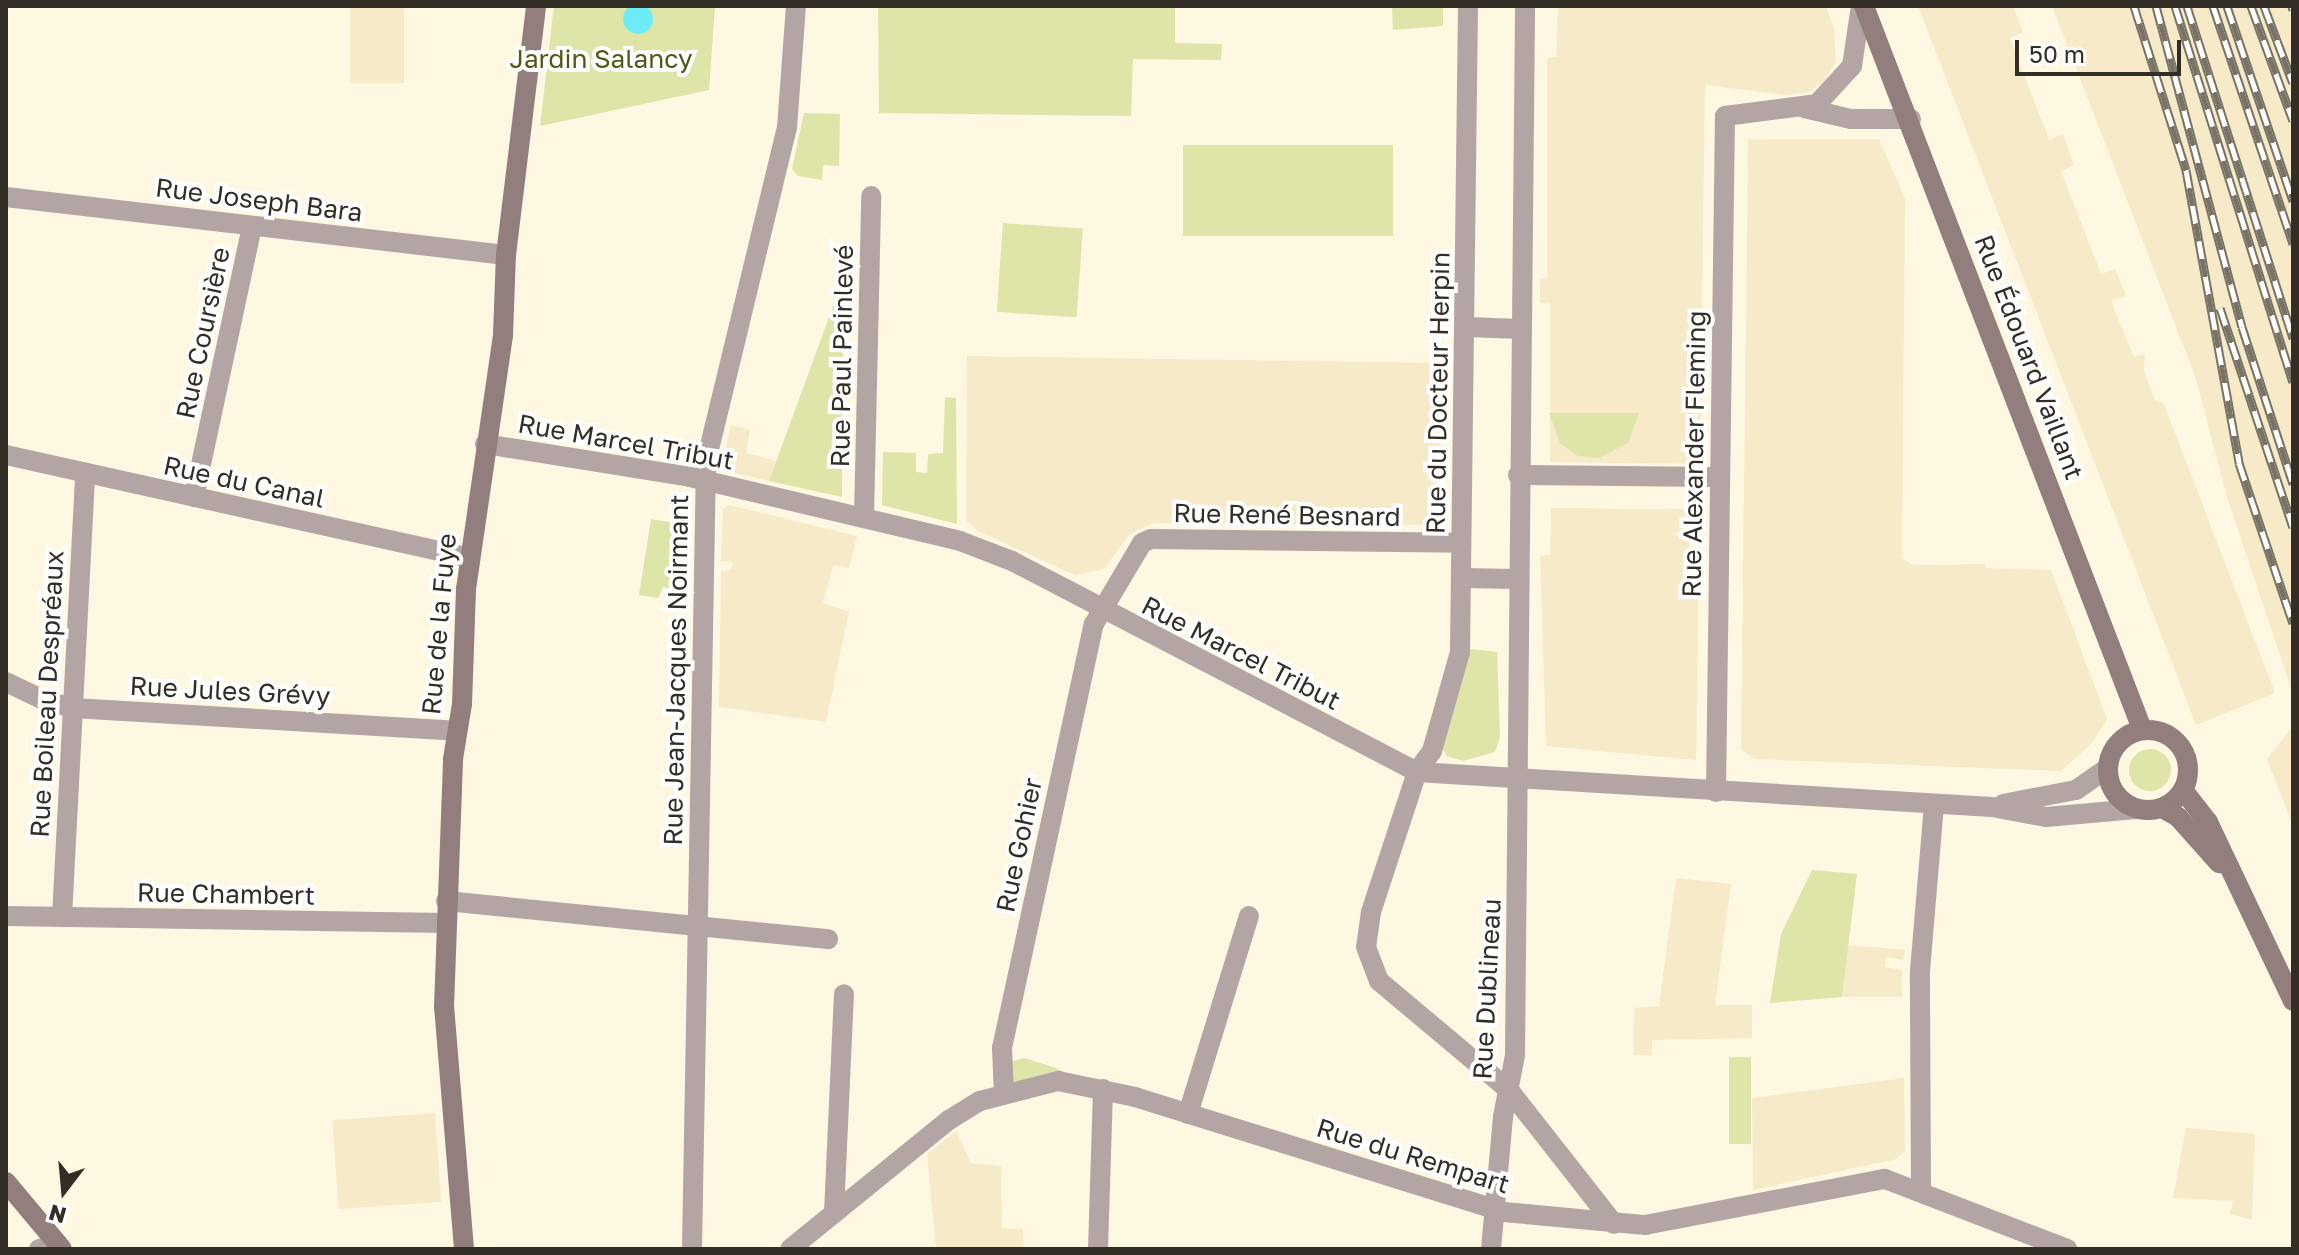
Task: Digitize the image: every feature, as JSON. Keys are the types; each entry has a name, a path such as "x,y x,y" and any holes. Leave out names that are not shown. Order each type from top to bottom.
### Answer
{"main road":[{"name":"Rue de la Fuye","path":"464,1249 448,1063 446,901 470,558 503,335 506,255 536,6"},
{"name":"Rue Édouard Vaillant","path":"1862,6 1911,119 2142,729"},
{"path":"2162,808 2183,790 2188,762 2180,745 2169,735 2142,729 2118,742 2107,768 2116,794 2136,809 2162,808 2178,817 2228,873"},
{"path":"2183,790 2208,822 2228,873 2293,1001"},
{"path":"6,1182 52,1247"}],"street":[{"name":"Rue Jean-Jacques Noirmant","path":"692,1249 706,480 787,128 796,6"},
{"name":"Rue du Docteur Herpin","path":"1468,6 1460,652 1432,751 1417,772 1371,912 1368,960 1379,981 1509,1090 1614,1224"},
{"path":"1521,779 1517,579 1525,6"},
{"path":"1803,108 1817,104 1852,66 1862,6"},
{"path":"1803,108 1851,119 1911,119"},
{"name":"Rue Alexander Fleming","path":"1716,792 1717,477 1725,116 1803,108"},
{"name":"Rue Paul Painlevé","path":"864,516 871,196"},
{"name":"Rue Joseph Bara","path":"6,197 506,255"},
{"name":"Rue Coursière","path":"194,497 252,226"},
{"path":"1466,327 1520,329"},
{"name":"Rue Marcel Tribut","path":"485,444 706,480 864,516 990,552 1417,772 1992,807 2068,818 2136,809"},
{"name":"Rue du Canal","path":"6,455 470,558"},
{"name":"Rue Boileau Despréaux","path":"62,917 85,473"},
{"path":"1518,475 1717,477"},
{"name":"Rue René Besnard","path":"1101,609 1142,543 1151,539 1461,543"},
{"path":"1461,578 1517,579"},
{"name":"Rue Gohier","path":"1004,1094 1002,1048 1101,609"},
{"name":"Rue Jules Grévy","path":"6,682 48,702 73,708 456,731"},
{"name":"Rue Marcel Tribut","path":"1992,807 2076,790 2107,768"},
{"name":"Rue Dublineau","path":"1491,1249 1492,1208 1515,1055 1521,779"},
{"path":"1921,1190 1920,971 1934,805"},
{"path":"446,901 828,939"},
{"name":"Rue Chambert","path":"6,916 445,923"},
{"path":"1188,1114 1249,916"},
{"path":"834,1213 844,994"},
{"name":"Rue du Rempart","path":"790,1249 949,1120 1004,1094 1058,1081 1103,1089 1492,1208 1614,1224 1656,1223 1872,1179 1921,1190 2067,1249"},
{"path":"1098,1249 1103,1089"}],"shaded area":[{"path":"350,6 404,6 404,83 350,83"},
{"path":"1558,6 1826,6 1834,28 1836,62 1825,80 1810,92 1787,95 1705,85 1700,464 1550,462 1550,303 1540,303 1540,279 1547,279 1547,58 1556,57"},
{"path":"1918,6 2013,6 2023,32 2010,38 2049,140 2063,134 2074,165 2061,171 2101,274 2115,269 2126,295 2111,301 2134,357 2145,354 2144,371 2155,400 2164,404 2275,693 2196,725"},
{"path":"2052,6 2293,6 2293,694 2227,497 2195,376"},
{"path":"1748,139 1879,139 1905,199 1902,558 1913,565 1985,564 1985,568 2051,570 2107,719 2093,742 2061,771 1754,759 1741,749"},
{"path":"967,356 1441,363 1440,515 1429,525 1153,523 1130,534 1104,569 1075,575 978,531 966,520"},
{"path":"731,425 750,430 746,453 776,461 769,481 727,471 723,460"},
{"path":"729,505 857,536 849,568 833,565 823,603 849,612 826,722 719,707 721,571 731,570 733,562 721,561 723,509"},
{"path":"1551,508 1690,509 1689,562 1699,562 1696,760 1546,746 1540,556 1550,555"},
{"path":"2293,726 2293,826 2267,759"},
{"path":"1676,878 1731,884 1715,1005 1752,1005 1752,1038 1652,1040 1652,1055 1633,1055 1634,1008 1659,1006"},
{"path":"1848,945 1905,950 1903,960 1886,957 1885,967 1902,970 1902,997 1842,997"},
{"path":"1904,1078 1905,1150 1897,1159 1753,1190 1752,1098"},
{"path":"435,1113 441,1202 338,1209 332,1120"},
{"path":"2186,1128 2255,1134 2252,1220 2230,1214 2233,1201 2173,1198"},
{"path":"956,1131 971,1163 1001,1166 1002,1228 1023,1229 1024,1249 936,1249 927,1154"}],"green space":[{"name":"Jardin Salancy","path":"554,6 715,6 709,90 540,126"},
{"path":"878,6 1175,6 1175,43 1222,44 1221,60 1133,59 1131,116 879,113"},
{"path":"1392,6 1443,6 1443,26 1393,30"},
{"path":"804,113 840,114 839,166 823,165 822,180 798,176 792,169"},
{"path":"1183,145 1393,145 1393,236 1183,236"},
{"path":"1003,223 1083,229 1077,317 997,312"},
{"path":"843,283 842,497 769,481"},
{"path":"945,397 956,398 957,524 882,505 883,452 916,453 916,472 927,473 928,454 943,453"},
{"path":"1549,413 1639,413 1628,443 1599,458 1578,456 1560,443"},
{"path":"651,519 680,524 669,588 663,587 658,598 639,595"},
{"path":"1470,649 1497,652 1500,737 1495,752 1463,761 1447,756 1440,745"},
{"path":"2150,749 2165,755 2171,770 2165,785 2150,791 2135,785 2129,770 2135,755"},
{"path":"1812,870 1857,874 1842,997 1770,1003 1781,934"},
{"path":"1729,1057 1751,1057 1751,1144 1729,1144"},
{"path":"1024,1058 1059,1069 1056,1076 1018,1083 1012,1081 1007,1063"}],"water":[{"path":"638,4 649,8 653,19 649,30 638,34 627,30 623,19 627,8"}],"railway":[{"path":"2134,6 2186,170 2239,463 2293,623"},
{"path":"2156,6 2242,327 2293,484"},
{"path":"2175,6 2293,382"},
{"path":"2187,6 2293,338"},
{"path":"2213,6 2293,244"},
{"path":"2227,6 2293,201"},
{"path":"2251,6 2293,121"},
{"path":"2264,6 2293,83"},
{"path":"2292,6 2293,10"},
{"path":"2220,308 2293,527"}]}
